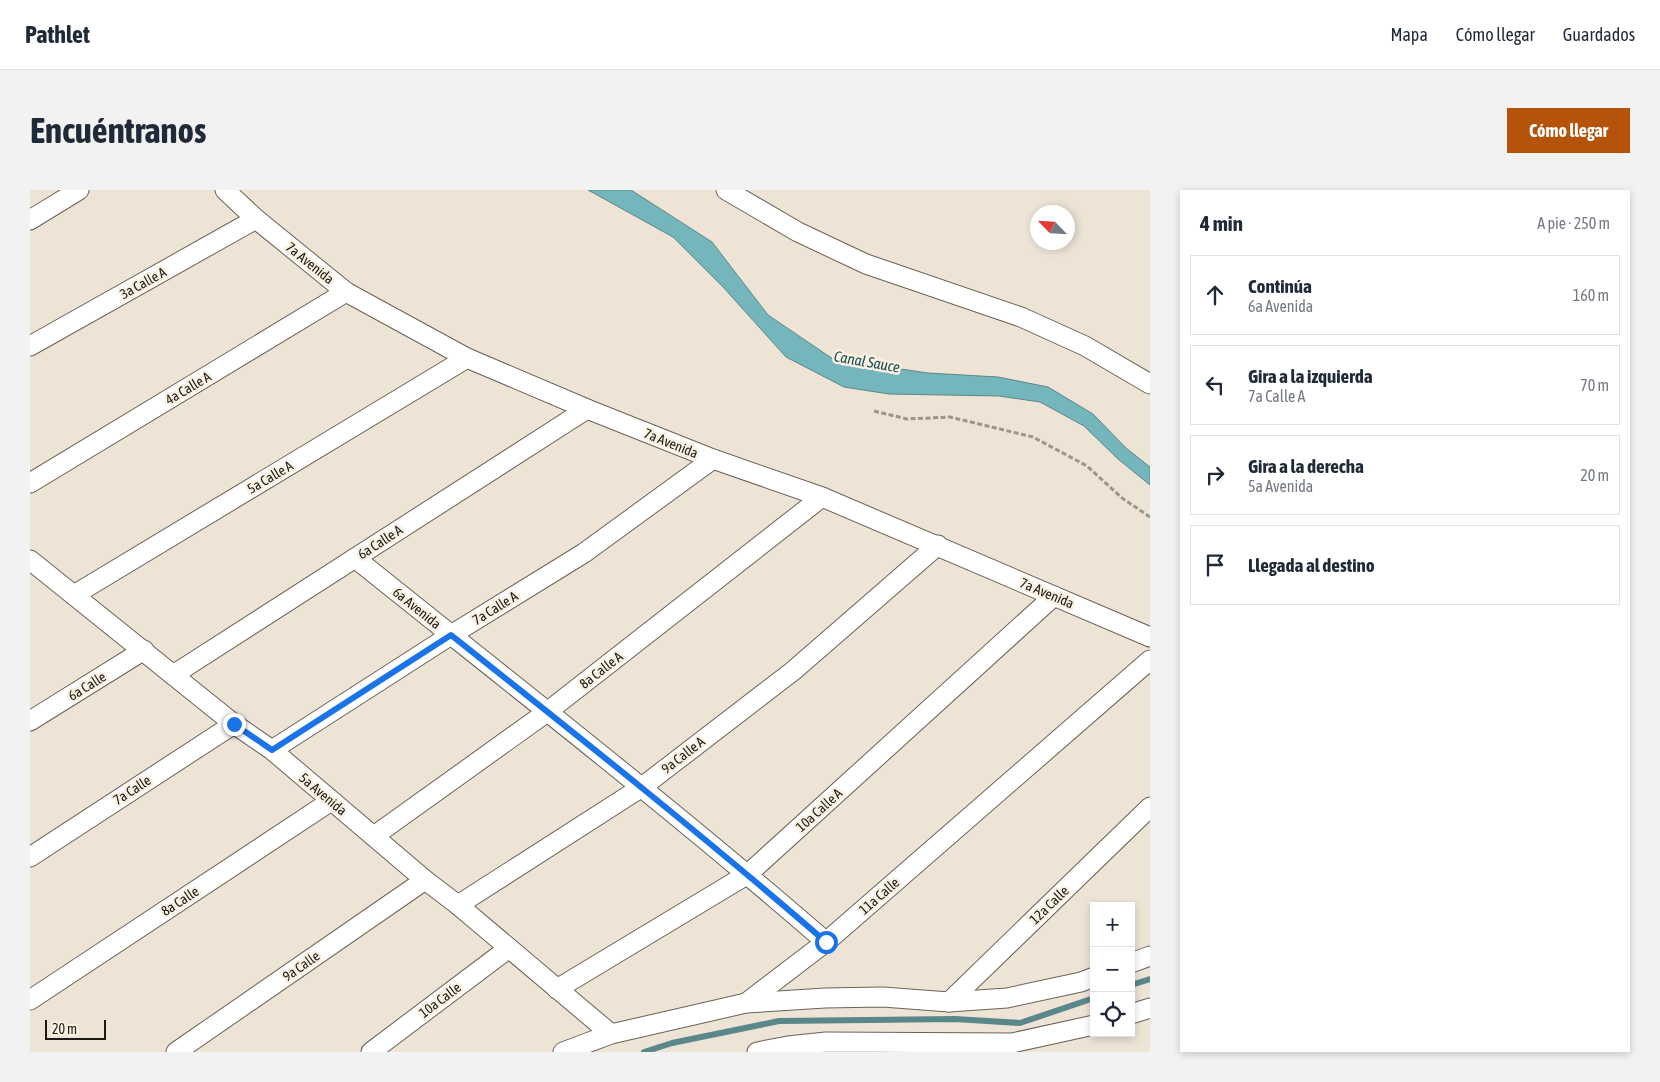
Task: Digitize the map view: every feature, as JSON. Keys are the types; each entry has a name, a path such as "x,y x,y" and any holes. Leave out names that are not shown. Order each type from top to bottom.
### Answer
{"street":[{"path":"30,220 79,190"},
{"name":"7a Avenida","path":"225,190 256,219 346,292 467,358 587,409 713,459 822,497 1150,637"},
{"path":"726,190 798,232 866,264 1021,317 1085,346 1150,384"},
{"name":"3a Calle A","path":"30,346 256,219"},
{"name":"4a Calle A","path":"30,483 346,292"},
{"name":"5a Calle A","path":"74,595 467,358"},
{"name":"6a Calle A","path":"173,675 587,409"},
{"name":"7a Calle A","path":"272,750 451,635 584,553 713,459"},
{"name":"8a Calle A","path":"374,836 547,712 822,497"},
{"name":"9a Calle A","path":"458,905 642,787 793,671 938,546"},
{"name":"6a Avenida","path":"355,558 642,787 748,874 826,942"},
{"name":"5a Avenida","path":"35,570 74,595 234,724 272,750 611,1034"},
{"name":"10a Calle A","path":"557,989 748,874 1054,596"},
{"name":"6a Calle","path":"30,721 144,650"},
{"name":"11a Calle","path":"564,1052 611,1034 746,1003 826,942 1150,660"},
{"name":"7a Calle","path":"30,857 234,724"},
{"name":"8a Calle","path":"30,1000 331,801"},
{"name":"12a Calle","path":"949,1002 1150,807"},
{"name":"9a Calle","path":"176,1052 425,880"},
{"name":"10a Calle","path":"371,1052 509,948"},
{"path":"1135,962 1150,956"},
{"path":"746,1003 873,997 949,1002 1007,998 1090,979"},
{"path":"1135,1013 1150,1008"},
{"path":"757,1052 835,1042 1016,1048 1090,1026"}],"path":[{"path":"874,411 907,419 950,417 1033,437 1087,466 1122,498 1150,516"}],"water":[{"path":"588,190 631,190 712,242 768,315 833,359 928,373 998,377 1048,387 1093,414 1126,448 1150,467 1150,485 1118,459 1084,426 1040,402 999,396 889,394 844,387 786,357 723,287 673,237"}],"waterway":[{"path":"1135,984 1150,979"},
{"path":"644,1052 672,1043 779,1021 955,1019 1020,1023 1090,999"}],"route":[{"path":"234,724 272,750 451,635 642,787 748,874 826,942"}],"water label":[{"name":"Canal Sauce","path":"867,362"}]}
